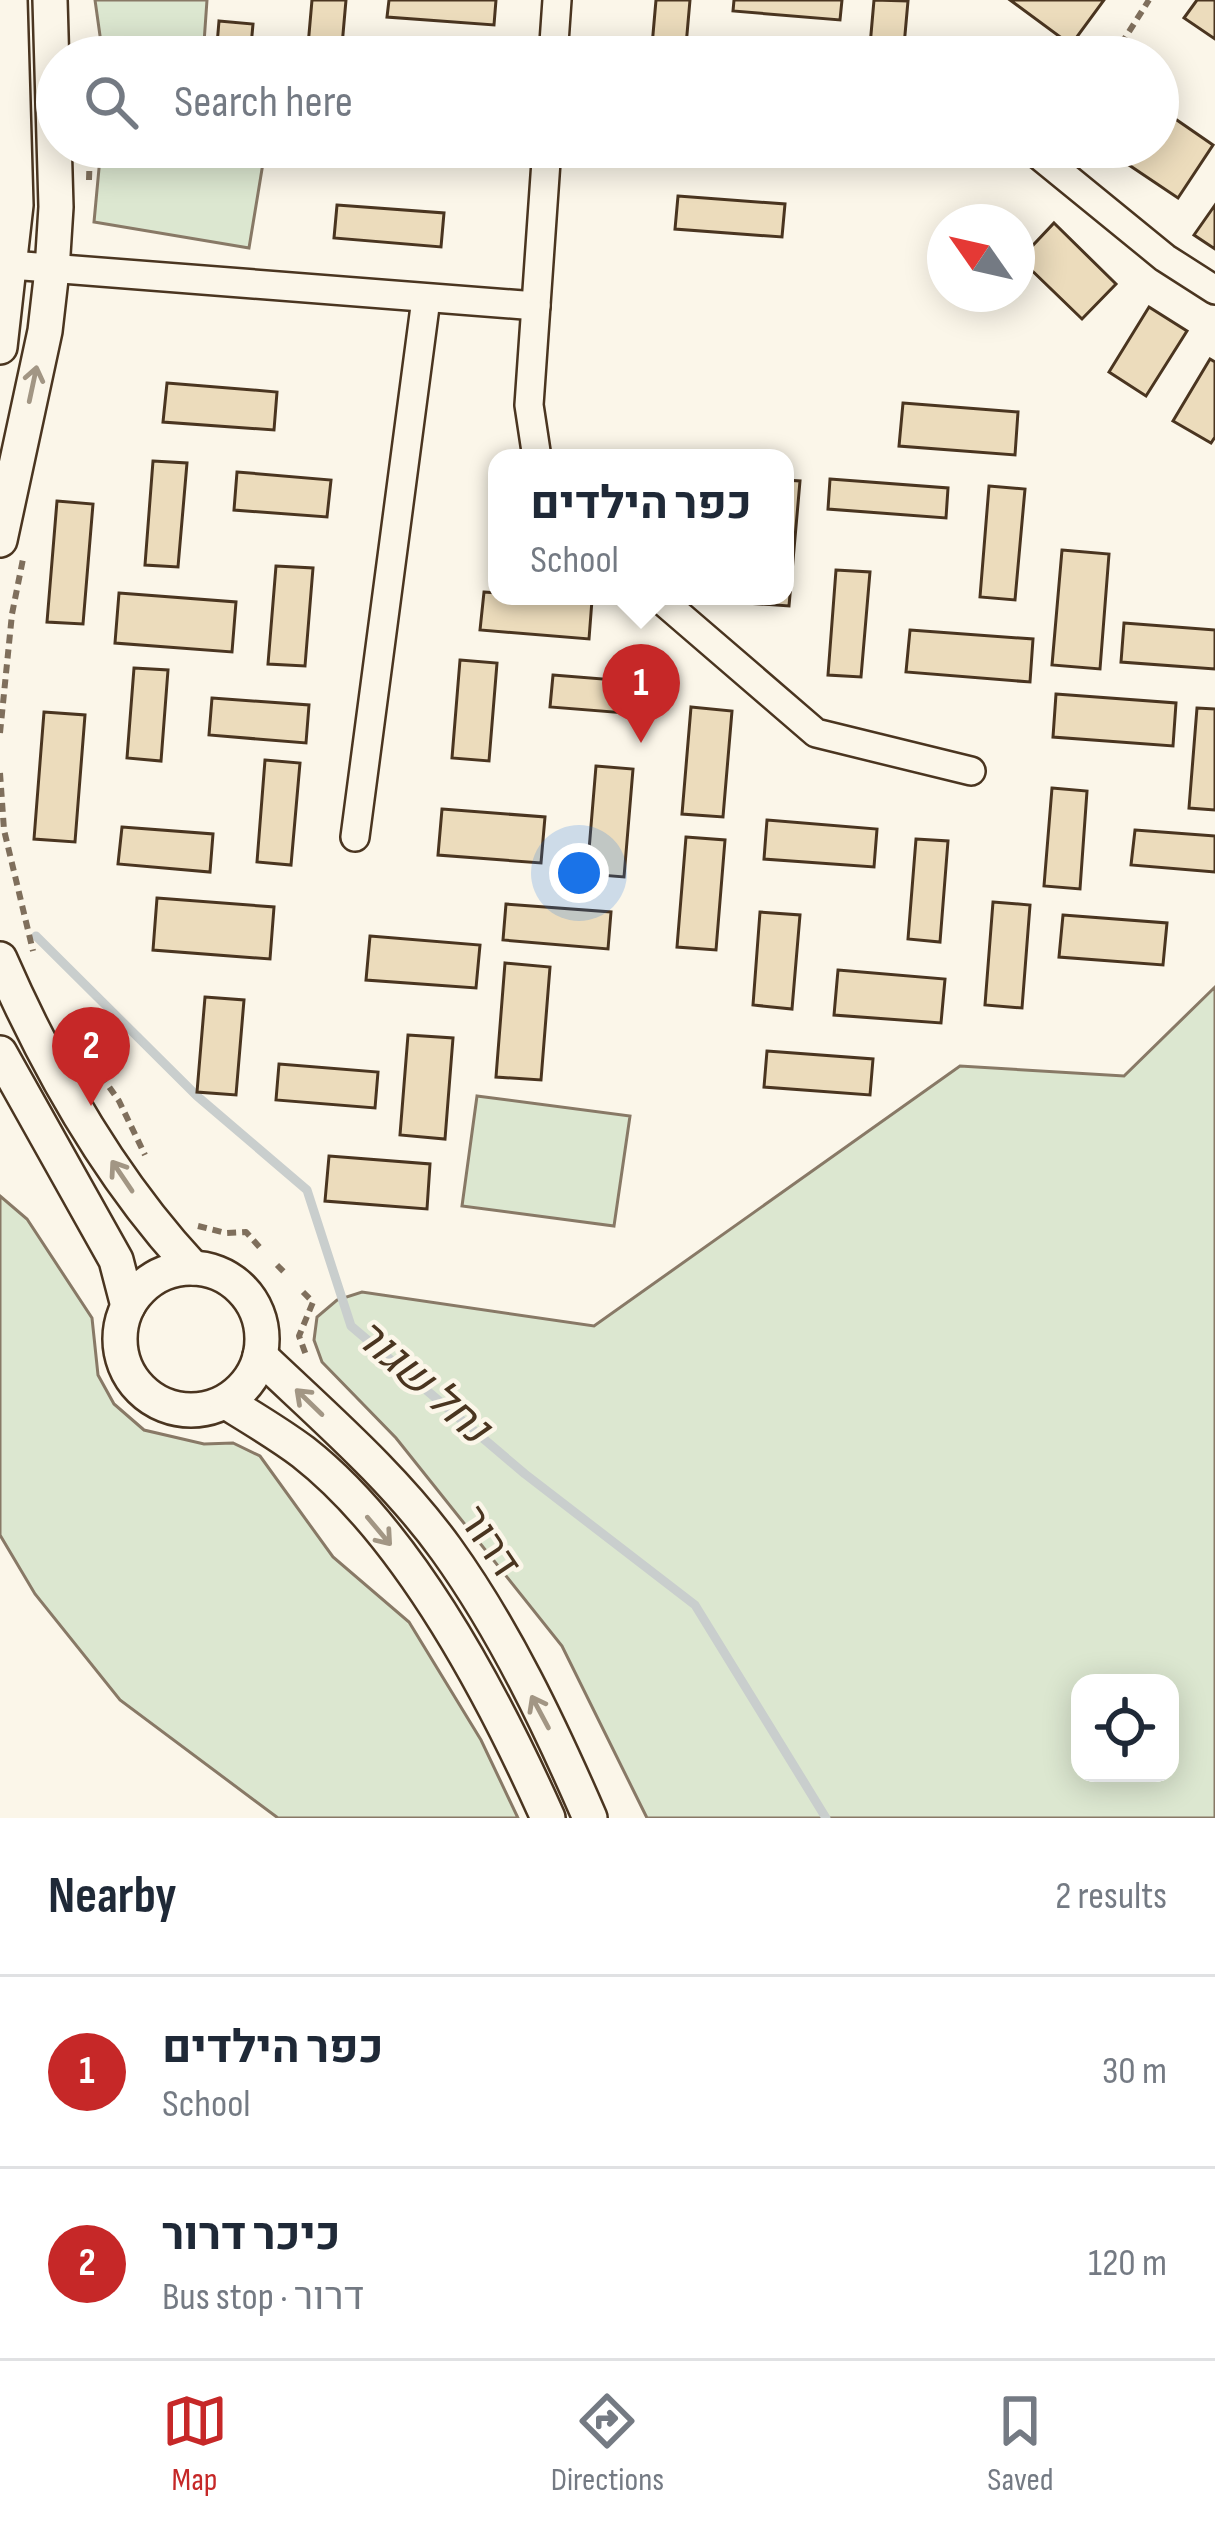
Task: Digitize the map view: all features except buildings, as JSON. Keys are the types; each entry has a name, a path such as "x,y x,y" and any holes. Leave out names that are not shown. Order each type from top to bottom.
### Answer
{"street":[{"path":"0,347 16,206 10,0"},
{"path":"50,0 51,36"},
{"path":"555,36 557,0"},
{"path":"0,540 45,331 55,168"},
{"path":"536,449 529,405 546,168"},
{"path":"1055,168 1165,258 1215,290"},
{"path":"11,266 536,306"},
{"path":"355,837 426,299"},
{"path":"667,605 816,733 971,771"},
{"path":"0,959 68,1095 158,1231 193,1268"},
{"path":"0,1053 116,1260 128,1306"},
{"path":"193,1268 224,1276 248,1296 261,1324 260,1356 248,1382 226,1402 194,1411 161,1405 135,1384 119,1338 128,1306 156,1277 193,1268"},
{"name":"דרור","path":"260,1356 389,1480 446,1549 502,1640 590,1818"},
{"name":"דרור","path":"226,1402 305,1454 414,1573 467,1661 548,1818"}],"path":[{"path":"1126,36 1149,0"},
{"path":"0,773 4,830 34,957"},
{"path":"68,1027 119,1101 146,1156"},
{"path":"190,1224 226,1233 246,1232 263,1251"},
{"path":"277,1265 285,1273"}],"green space":[{"path":"95,0 207,0 204,36 100,36"},
{"path":"99,168 262,168 249,248 94,222"},
{"path":"1215,987 1215,1818 647,1818 562,1646 396,1438 322,1362 314,1340 317,1317 337,1300 362,1292 594,1326 960,1066 1124,1076"},
{"path":"477,1096 630,1116 614,1226 462,1206"},
{"path":"0,1196 27,1219 92,1318 98,1375 114,1404 144,1430 204,1444 233,1443 260,1456 333,1557 409,1622 481,1740 518,1818 278,1818 120,1700 35,1594 0,1535"}],"waterway":[{"name":"נחל שגור","path":"36,936 197,1096 307,1190 351,1326 525,1474 695,1605 826,1818"}],"place":[{"name":"כפר הילדים","path":"641,743"},
{"name":"כיכר דרור","path":"91,1106"}]}
